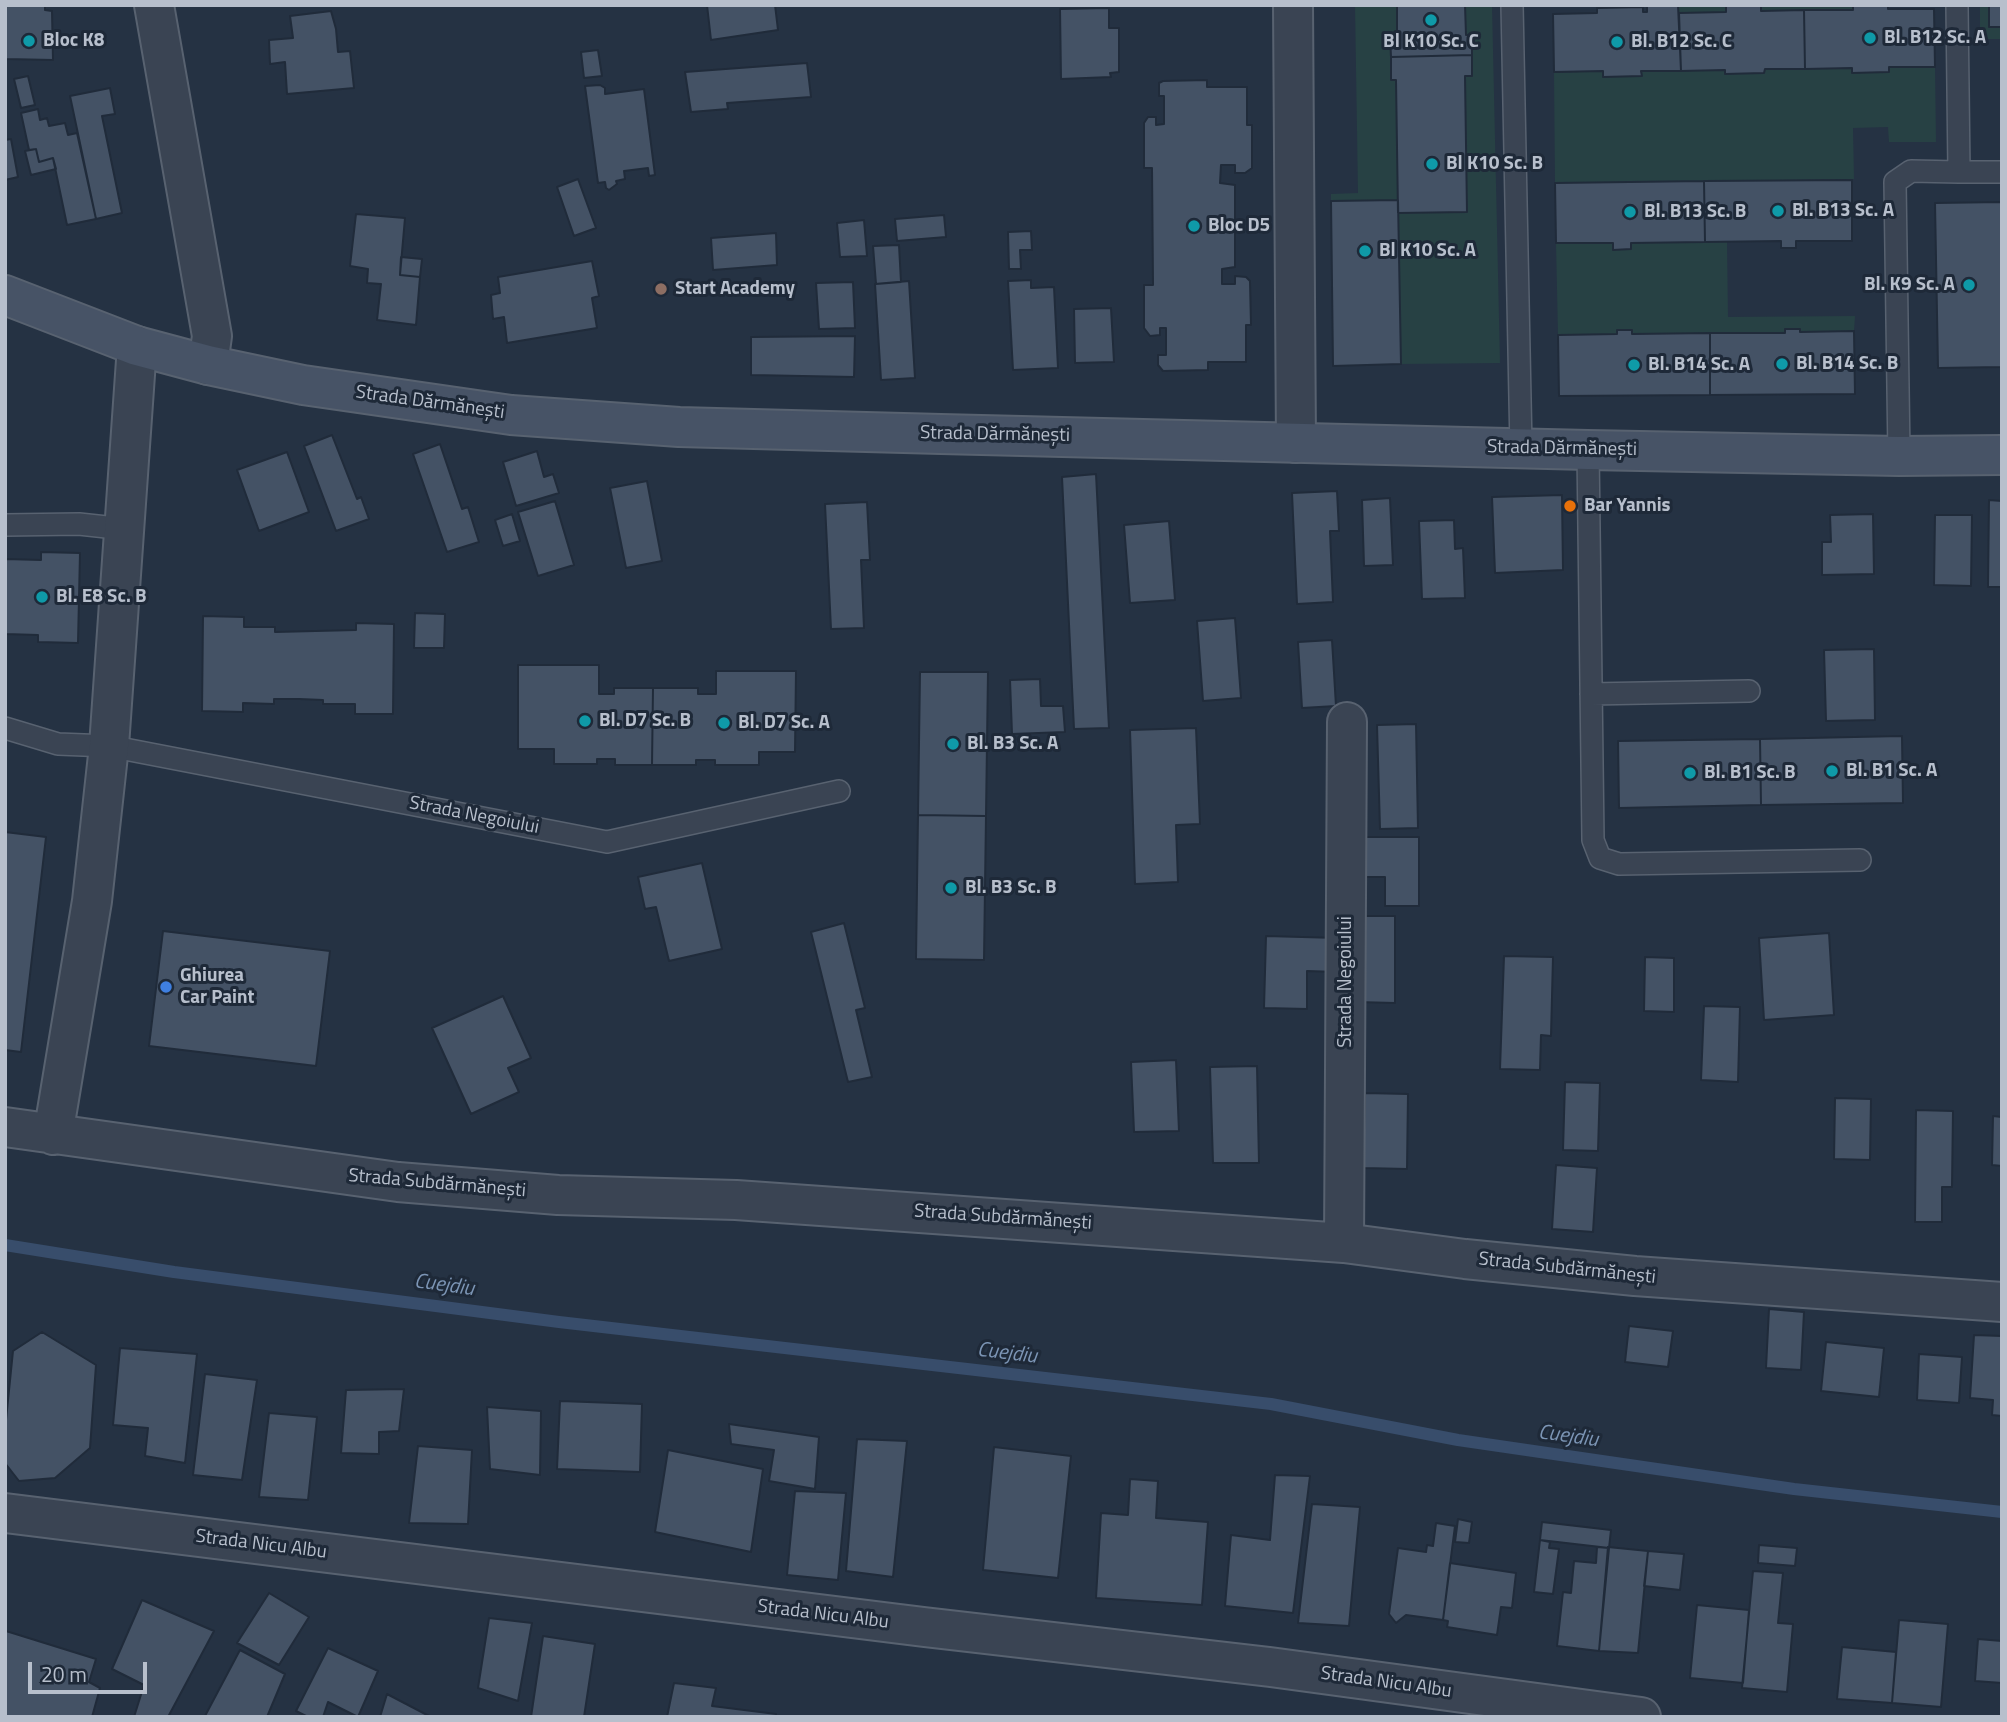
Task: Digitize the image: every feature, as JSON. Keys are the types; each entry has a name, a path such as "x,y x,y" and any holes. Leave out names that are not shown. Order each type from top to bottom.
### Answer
{"street":[{"path":"154,5 212,336 208,365"},
{"path":"1293,5 1296,443"},
{"name":"Strada Dărmănești","path":"5,295 136,346 208,365 303,385 511,415 679,426 1296,443 1899,456 2002,455"},
{"path":"54,1135 92,901 108,746 136,346"},
{"name":"Strada Negoiului","path":"1344,1243 1347,722"},
{"name":"Strada Subdărmănești","path":"5,1127 398,1182 558,1195 736,1200 1344,1243 1465,1259 1635,1276 2002,1303"},
{"name":"Strada Nicu Albu","path":"5,1513 1270,1667 1642,1717"}],"lane":[{"path":"1512,5 1521,448"},
{"path":"1957,5 1959,172"},
{"path":"1899,456 1895,182 1911,172 2002,172"},
{"path":"1588,450 1594,840 1600,858 1619,864 1860,860"},
{"path":"5,526 79,524 125,529"},
{"path":"1591,694 1749,691"},
{"name":"Strada Negoiului","path":"5,728 58,744 108,746 607,842 839,791"}],"green space":[{"path":"1355,5 1397,5 1397,34 1390,35 1391,80 1396,80 1398,200 1331,201 1331,194 1358,193"},
{"path":"1465,5 1492,5 1500,363 1401,364 1398,213 1467,212 1465,76 1472,76 1472,35 1466,35"},
{"path":"1678,5 1853,5 1853,10 1761,11 1760,6 1726,6 1726,12 1679,13"},
{"path":"1980,5 1989,5 1989,27 2002,27 2002,39 1980,39"},
{"path":"1889,67 1935,67 1936,142 1889,142 1888,127 1853,128 1854,179 1555,183 1554,73 1603,71 1604,77 1641,76 1641,71 1725,70 1726,74 1764,73 1765,69 1852,68 1853,73 1888,72"},
{"path":"1727,241 1728,317 1855,316 1854,331 1632,334 1632,330 1618,330 1617,334 1558,335 1556,243 1613,243 1613,250 1631,249 1631,243"}],"building":[{"name":"Bloc K8","path":"5,5 45,5 45,10 52,11 53,60 5,59"},
{"path":"707,5 775,5 778,30 711,40"},
{"name":"Bl K10 Sc. C","path":"1397,5 1465,5 1466,35 1472,35 1472,55 1391,57 1390,35 1397,34"},
{"name":"Bl. B12 Sc. C","path":"1647,5 1678,5 1681,71 1641,71 1642,76 1603,77 1603,71 1554,72 1553,14 1597,13 1597,8 1643,7 1643,12 1647,12"},
{"name":"Bl. B12 Sc. A","path":"1853,5 1888,5 1888,9 1934,9 1935,67 1889,67 1889,72 1852,73 1852,68 1805,69 1804,10 1853,10"},
{"path":"1989,5 2002,5 2002,27 1989,27"},
{"path":"1726,6 1761,6 1761,11 1804,10 1805,69 1765,69 1764,73 1725,74 1725,70 1681,71 1679,13 1726,12"},
{"path":"1109,8 1109,28 1119,28 1119,72 1110,73 1111,77 1061,79 1060,9"},
{"path":"331,11 338,52 350,51 354,88 287,94 285,62 270,64 269,40 293,38 290,16"},
{"path":"598,50 602,76 584,78 581,52"},
{"name":"Bl K10 Sc. B","path":"1472,55 1472,76 1465,76 1467,212 1398,213 1396,80 1391,80 1391,57"},
{"path":"807,63 811,97 727,103 728,109 691,112 685,72"},
{"path":"28,76 35,105 21,108 14,79"},
{"name":"Bloc D5","path":"1207,80 1207,87 1247,87 1247,125 1252,125 1252,168 1245,173 1235,173 1235,165 1221,165 1220,183 1235,185 1235,267 1222,269 1222,284 1235,284 1235,276 1246,277 1250,281 1251,325 1246,325 1246,362 1208,362 1208,370 1163,371 1158,365 1158,355 1166,355 1166,328 1160,328 1160,335 1150,336 1144,328 1144,285 1153,285 1152,168 1144,168 1144,123 1148,117 1156,117 1156,125 1164,124 1164,96 1159,96 1159,83"},
{"path":"600,85 605,88 605,94 644,89 655,175 649,176 648,168 624,171 625,179 616,181 617,184 609,190 605,182 598,183 585,86"},
{"path":"110,88 115,114 102,116 122,213 96,219 70,96"},
{"path":"38,109 40,120 47,118 49,126 65,123 68,135 77,133 96,219 67,225 53,158 39,162 36,149 29,150 21,113"},
{"path":"11,139 18,177 5,180 5,140"},
{"path":"36,149 39,162 53,158 56,169 31,175 25,151"},
{"path":"578,179 596,228 574,236 557,187"},
{"name":"Bl. B13 Sc. A","path":"1852,180 1852,241 1796,241 1796,248 1781,248 1781,241 1705,242 1704,181"},
{"name":"Bl. B13 Sc. B","path":"1704,181 1705,242 1631,243 1631,249 1613,250 1613,243 1556,243 1555,183"},
{"name":"Bl K10 Sc. A","path":"1398,200 1401,364 1333,366 1331,201"},
{"name":"Bl. K9 Sc. A","path":"2002,202 2002,367 1938,368 1935,203"},
{"path":"356,214 405,218 400,275 420,277 416,325 377,320 381,284 367,283 368,269 350,266"},
{"path":"944,215 946,237 897,241 895,219"},
{"path":"864,220 867,256 840,257 837,223"},
{"path":"1031,231 1032,250 1020,250 1021,269 1009,269 1008,232"},
{"path":"776,233 777,265 713,270 711,238"},
{"path":"899,245 901,282 876,284 873,246"},
{"path":"401,257 422,259 420,277 400,275"},
{"path":"592,261 599,296 592,298 597,328 507,343 504,317 493,319 491,295 500,293 498,277"},
{"path":"1031,280 1031,288 1054,287 1058,368 1013,370 1008,281"},
{"path":"909,281 915,378 881,380 875,284"},
{"path":"853,282 855,328 819,329 816,283"},
{"path":"1111,308 1114,362 1075,363 1074,309"},
{"name":"Bl. B14 Sc. B","path":"1785,329 1800,329 1800,332 1854,331 1855,394 1710,395 1710,333 1785,333"},
{"name":"Bl. B14 Sc. A","path":"1617,330 1632,330 1632,334 1710,333 1710,395 1559,396 1558,335 1617,334"},
{"path":"855,336 854,377 751,375 751,337"},
{"path":"332,435 357,499 361,497 369,519 336,531 304,446"},
{"path":"440,444 462,509 468,507 479,542 447,552 413,454"},
{"path":"537,451 544,477 553,474 559,493 516,506 503,462"},
{"path":"287,452 309,512 259,531 237,470"},
{"path":"1096,474 1109,728 1074,729 1062,477"},
{"path":"647,481 662,561 626,568 610,488"},
{"path":"1337,491 1339,531 1330,531 1333,602 1297,604 1292,493"},
{"path":"1562,495 1563,570 1495,573 1492,497"},
{"path":"1390,498 1393,565 1364,566 1362,500"},
{"path":"1989,500 2002,501 2002,587 1988,587"},
{"path":"555,501 574,565 538,576 518,512"},
{"path":"867,502 870,560 861,560 864,628 831,629 825,504"},
{"path":"512,514 520,541 503,546 495,520"},
{"path":"1873,514 1874,574 1822,575 1822,542 1831,542 1830,515"},
{"path":"1935,515 1972,515 1971,586 1934,585"},
{"path":"1454,520 1455,549 1463,548 1465,598 1422,599 1419,521"},
{"path":"1169,521 1175,600 1130,603 1124,525"},
{"name":"Bl. E8 Sc. B","path":"41,552 80,553 78,643 38,642 38,635 5,634 5,559 41,560"},
{"path":"415,613 445,614 444,648 414,648"},
{"path":"203,616 244,617 244,627 275,627 275,632 356,630 356,623 394,624 393,714 355,714 355,704 323,704 323,700 299,699 274,699 274,704 243,703 243,712 202,711"},
{"path":"1235,618 1241,698 1203,701 1197,621"},
{"path":"1332,640 1336,706 1302,708 1298,642"},
{"path":"1874,649 1875,720 1826,721 1824,650"},
{"name":"Bl. D7 Sc. B","path":"518,665 599,665 599,694 614,694 614,688 653,688 652,765 615,765 615,759 597,759 597,764 554,764 554,749 518,749"},
{"name":"Bl. D7 Sc. A","path":"716,671 796,671 795,752 759,752 759,765 715,765 715,760 696,760 696,765 652,765 653,688 698,688 698,694 716,694"},
{"name":"Bl. B3 Sc. A","path":"920,672 988,672 986,816 918,815"},
{"path":"1040,679 1041,706 1063,706 1065,732 1012,734 1010,680"},
{"path":"1416,724 1418,828 1380,829 1377,725"},
{"path":"1196,728 1200,824 1176,825 1178,882 1135,884 1130,730"},
{"name":"Bl. B1 Sc. A","path":"1902,736 1903,803 1761,805 1760,739"},
{"name":"Bl. B1 Sc. B","path":"1760,739 1761,805 1619,808 1618,741"},
{"name":"Bl. B3 Sc. B","path":"918,815 986,816 984,960 916,959"},
{"path":"5,832 46,837 21,1052 5,1050"},
{"path":"1359,837 1419,837 1419,906 1385,906 1385,877 1359,877"},
{"path":"702,863 722,949 669,961 656,907 645,909 638,877"},
{"path":"1357,916 1395,916 1395,1003 1356,1002"},
{"path":"844,923 865,1008 856,1010 872,1077 848,1082 811,932"},
{"path":"163,931 330,951 316,1066 149,1046"},
{"path":"1829,933 1834,1015 1764,1020 1759,938"},
{"path":"1266,936 1338,938 1337,972 1307,971 1307,1009 1264,1008"},
{"path":"1504,956 1553,957 1551,1036 1541,1035 1540,1070 1500,1069"},
{"path":"1645,957 1674,958 1674,1012 1644,1011"},
{"path":"503,996 531,1058 508,1068 519,1092 471,1114 432,1028"},
{"path":"1704,1006 1740,1007 1738,1082 1701,1080"},
{"path":"1176,1060 1179,1131 1134,1132 1131,1062"},
{"path":"1257,1066 1259,1163 1213,1163 1210,1067"},
{"path":"1565,1082 1600,1083 1598,1151 1563,1150"},
{"path":"1365,1093 1408,1094 1407,1169 1363,1168"},
{"path":"1835,1098 1871,1099 1870,1160 1834,1159"},
{"path":"1916,1110 1953,1111 1952,1187 1942,1187 1942,1222 1915,1222"},
{"path":"1993,1116 2002,1117 2002,1166 1992,1165"},
{"path":"1556,1165 1597,1168 1593,1232 1552,1229"},
{"path":"1769,1309 1804,1312 1801,1370 1766,1368"},
{"path":"1629,1326 1673,1331 1668,1367 1625,1362"},
{"path":"42,1332 96,1365 90,1448 55,1478 19,1481 5,1463 5,1430 13,1351"},
{"path":"1974,1335 2002,1336 2002,1416 1992,1415 1993,1400 1970,1398"},
{"path":"1826,1342 1884,1348 1879,1397 1821,1391"},
{"path":"120,1348 197,1354 185,1463 145,1456 148,1428 113,1425"},
{"path":"1919,1354 1962,1357 1959,1403 1917,1400"},
{"path":"205,1374 257,1380 242,1480 193,1475"},
{"path":"404,1389 399,1431 379,1432 379,1454 341,1453 346,1390"},
{"path":"560,1401 642,1404 640,1472 557,1469"},
{"path":"487,1407 541,1411 540,1475 490,1469"},
{"path":"269,1413 317,1417 308,1500 259,1497"},
{"path":"729,1424 819,1437 815,1489 769,1481 774,1450 731,1444"},
{"path":"857,1439 907,1441 893,1577 846,1571"},
{"path":"418,1446 472,1450 468,1524 409,1523"},
{"path":"994,1447 1071,1456 1058,1578 983,1570"},
{"path":"668,1450 763,1469 751,1552 655,1532"},
{"path":"1275,1475 1310,1476 1293,1613 1225,1606 1231,1535 1270,1540"},
{"path":"1130,1479 1158,1481 1156,1518 1208,1522 1202,1605 1096,1598 1101,1513 1128,1515"},
{"path":"795,1491 846,1493 838,1580 787,1575"},
{"path":"1312,1504 1360,1507 1349,1626 1298,1623"},
{"path":"1458,1519 1472,1522 1469,1543 1455,1542"},
{"path":"1542,1522 1611,1530 1609,1548 1540,1540"},
{"path":"1436,1523 1455,1526 1443,1620 1406,1615 1396,1623 1389,1614 1398,1548 1426,1552 1427,1545 1433,1546"},
{"path":"1540,1540 1550,1542 1549,1548 1559,1549 1553,1594 1534,1592"},
{"path":"1759,1545 1797,1548 1795,1566 1758,1563"},
{"path":"1597,1547 1609,1548 1599,1651 1557,1646 1563,1592 1571,1593 1574,1561 1596,1563"},
{"path":"1608,1547 1648,1551 1638,1653 1599,1651"},
{"path":"1648,1551 1684,1554 1680,1590 1644,1586"},
{"path":"1450,1563 1516,1573 1512,1608 1501,1607 1497,1635 1447,1627 1448,1621 1443,1620"},
{"path":"1753,1571 1783,1573 1778,1623 1793,1624 1787,1692 1742,1688"},
{"path":"269,1593 309,1617 279,1665 237,1643"},
{"path":"142,1600 214,1631 168,1717 134,1717 144,1685 112,1669"},
{"path":"1697,1605 1749,1610 1743,1683 1690,1678"},
{"path":"489,1618 532,1623 518,1701 478,1688"},
{"path":"1899,1620 1948,1624 1941,1707 1892,1703"},
{"path":"6,1631 96,1659 89,1682 100,1688 92,1717 5,1717"},
{"path":"543,1636 595,1644 584,1717 531,1717"},
{"path":"1978,1639 2002,1641 2002,1683 1975,1681"},
{"path":"1842,1647 1896,1652 1892,1703 1837,1699"},
{"path":"328,1648 378,1671 358,1717 328,1702 323,1717 308,1717 296,1711"},
{"path":"240,1650 285,1674 267,1717 205,1716"},
{"path":"674,1683 716,1688 712,1706 776,1714 775,1717 667,1717"},
{"path":"387,1694 431,1717 380,1717"}],"waterway":[{"name":"Cuejdiu","path":"5,1245 174,1272 559,1322 1271,1404 1458,1440 1794,1489 2002,1512"}],"place":[{"name":"Bl K10 Sc. C","path":"1431,20"},
{"name":"Bl. B12 Sc. A","path":"1870,38"},
{"name":"Bloc K8","path":"29,41"},
{"name":"Bl. B12 Sc. C","path":"1617,42"},
{"name":"Bl K10 Sc. B","path":"1432,164"},
{"name":"Bl. B13 Sc. A","path":"1778,211"},
{"name":"Bl. B13 Sc. B","path":"1630,212"},
{"name":"Bloc D5","path":"1194,226"},
{"name":"Bl K10 Sc. A","path":"1365,251"},
{"name":"Bl. K9 Sc. A","path":"1969,285"},
{"name":"Start Academy","path":"661,289"},
{"name":"Bl. B14 Sc. B","path":"1782,364"},
{"name":"Bl. B14 Sc. A","path":"1634,365"},
{"name":"Bar Yannis","path":"1570,506"},
{"name":"Bl. E8 Sc. B","path":"42,597"},
{"name":"Bl. D7 Sc. B","path":"585,721"},
{"name":"Bl. D7 Sc. A","path":"724,723"},
{"name":"Bl. B3 Sc. A","path":"953,744"},
{"name":"Bl. B1 Sc. A","path":"1832,771"},
{"name":"Bl. B1 Sc. B","path":"1690,773"},
{"name":"Bl. B3 Sc. B","path":"951,888"},
{"name":"Ghiurea Car Paint","path":"166,987"}]}
